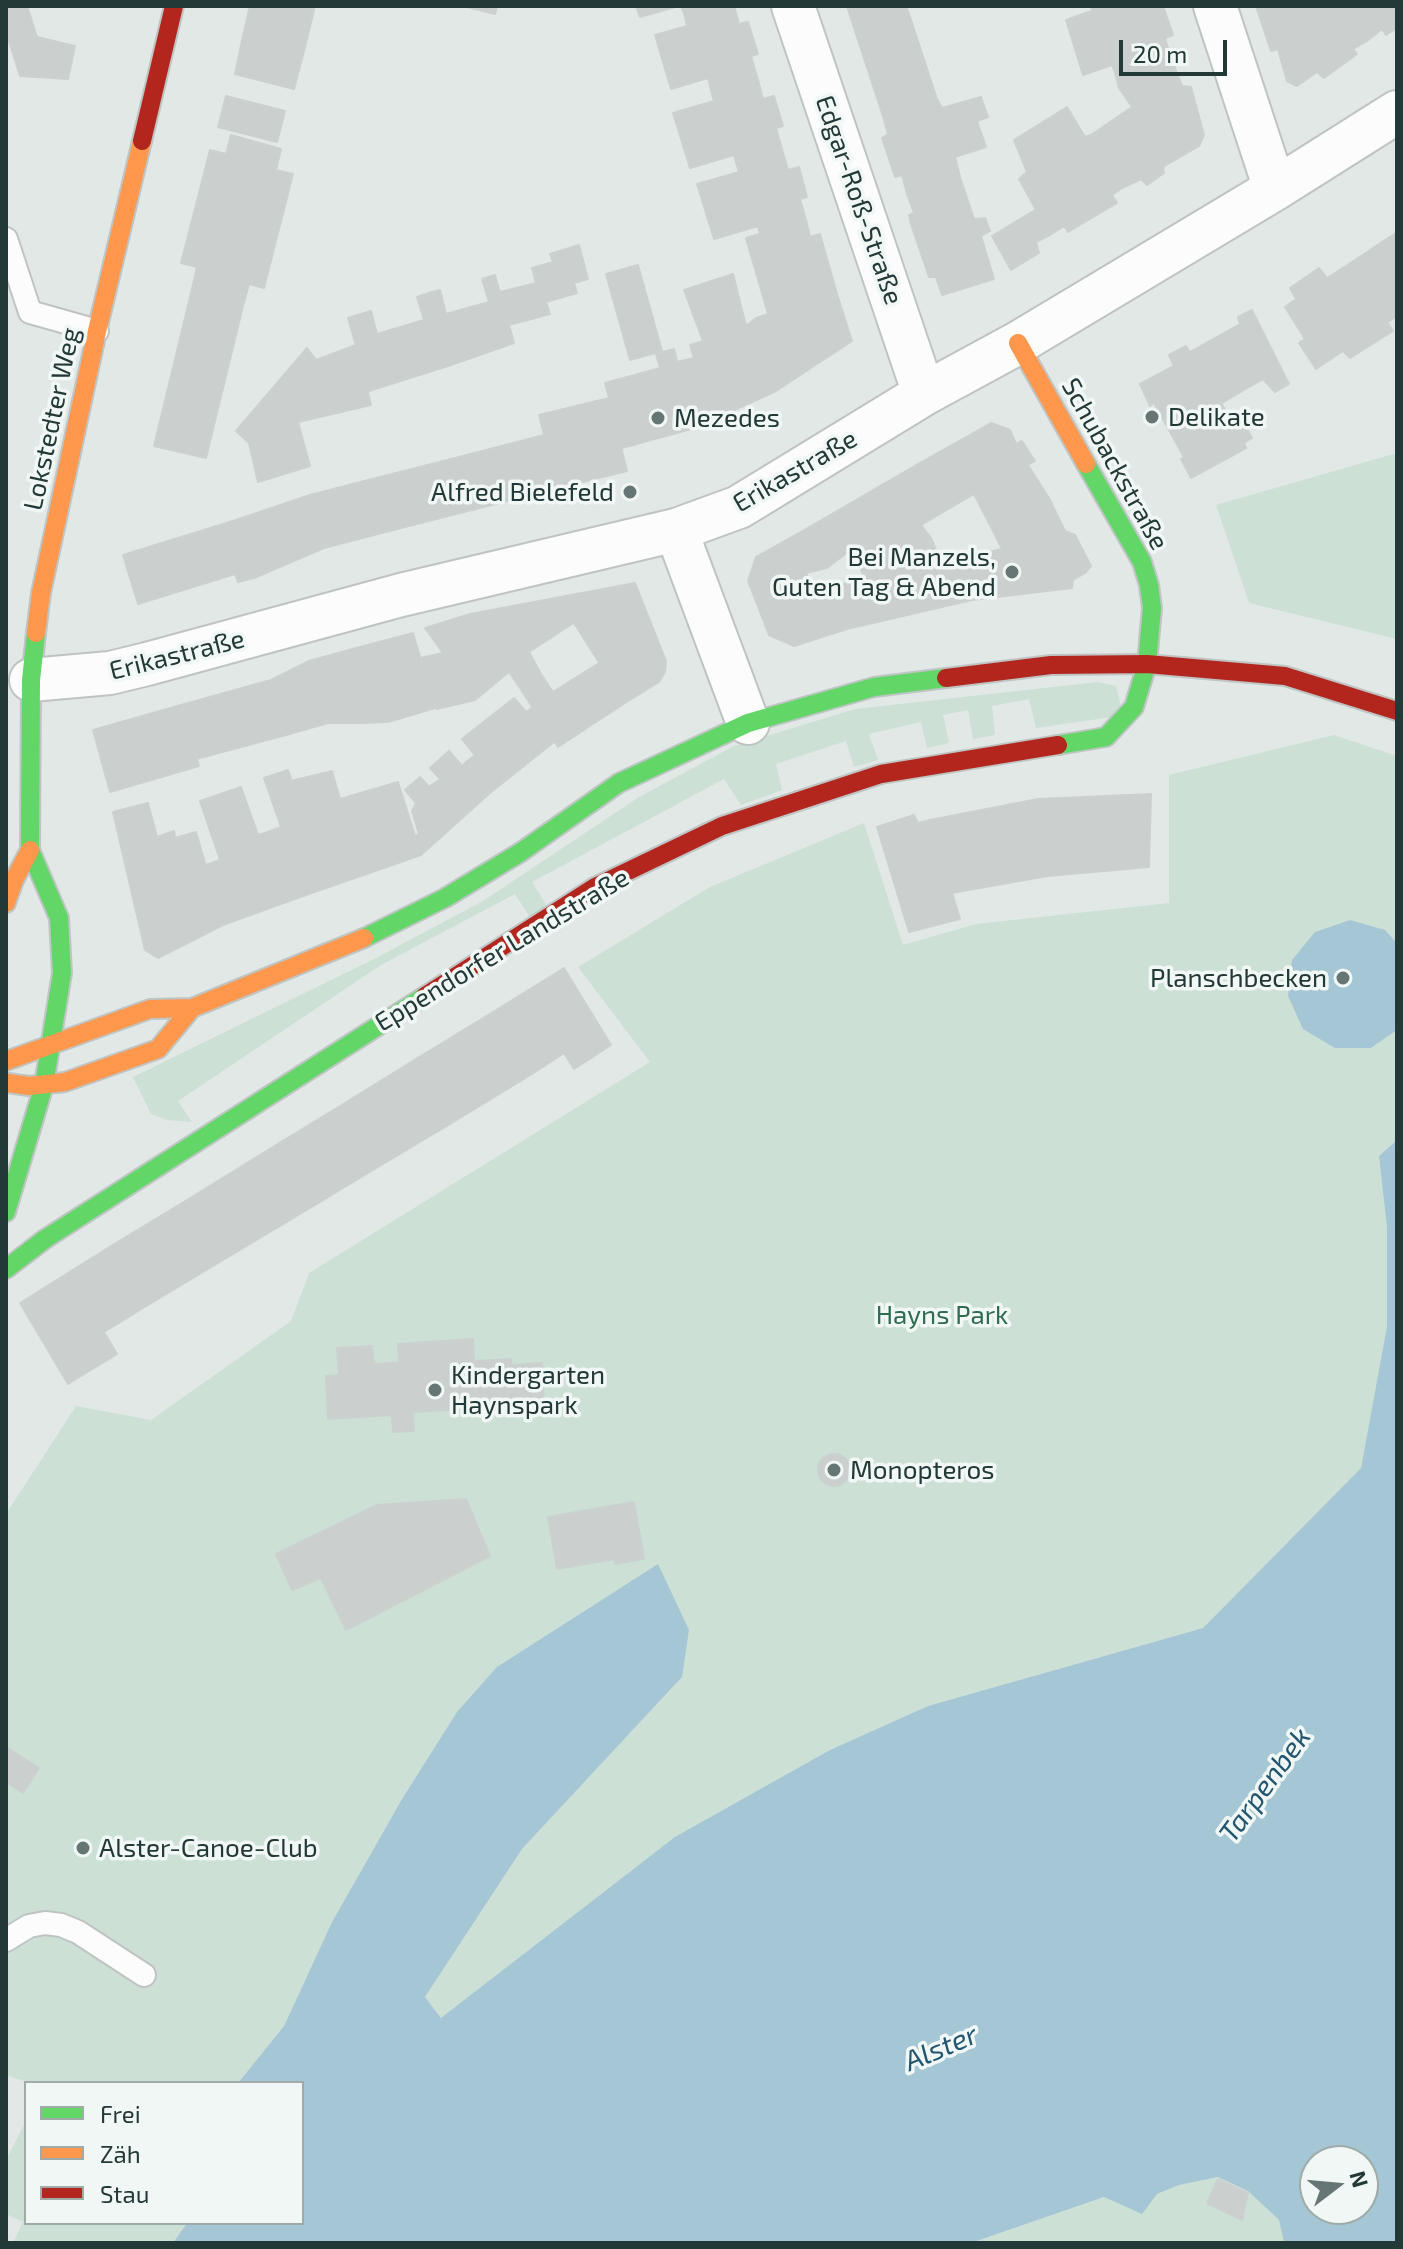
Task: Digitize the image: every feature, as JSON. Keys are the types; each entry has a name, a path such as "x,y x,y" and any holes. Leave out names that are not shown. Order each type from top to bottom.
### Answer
{"street":[{"name":"Lokstedter Weg","path":"6,1212 44,1085 62,973 59,918 30,850 23,703 41,593 97,331 174,6"},
{"name":"Edgar-Roß-Straße","path":"793,6 924,394"},
{"path":"1215,6 1275,189"},
{"name":"Erikastraße","path":"23,703 110,673 401,595 676,530 739,507 924,394 1018,343 1275,189 1397,112"},
{"name":"Schubackstraße","path":"1018,343 1142,562 1152,608 1147,664"},
{"path":"676,530 748,723"},
{"path":"6,1061 150,1009 192,1008 402,921 521,852 619,783 748,723 874,687 1051,665 1147,664 1285,676 1397,711"},
{"name":"Eppendorfer Landstraße","path":"6,1269 45,1239 595,887 722,826 881,774 1106,737 1134,707 1147,664"},
{"name":"Lokstedter Weg","path":"6,903 30,850"},
{"path":"6,1083 44,1085 84,1077 158,1049 192,1008"}],"lane":[{"path":"6,239 30,312 97,331"},
{"path":"6,1940 29,1926 45,1923 61,1925 78,1932 144,1975"}],"green space":[{"path":"1397,453 1397,639 1249,603 1216,505"},
{"path":"1098,682 1116,686 1121,706 1112,717 1036,728 1029,699 992,706 995,735 973,739 968,710 943,715 949,743 927,748 921,722 869,734 878,760 854,767 846,741 776,764 782,790 741,805 724,779 532,882 547,906 529,916 515,894 381,965 178,1101 192,1122 167,1120 151,1114 133,1077 374,959 483,901 639,797 734,746 855,709"},
{"name":"Hayns Park","path":"1334,735 1397,756 1397,943 1385,930 1371,1048 1397,1030 1397,1140 1379,1156 1387,1228 1387,1326 1361,1468 1203,1628 928,1706 830,1750 441,2018 425,1997 522,1849 682,1677 457,1712 402,1799 332,1922 284,2026 240,2081 24,2081 6,2075 6,1514 76,1406 151,1420 291,1321 309,1273 650,1062 578,967 710,887 864,823 903,945 976,924 1169,903 1169,775"},
{"path":"24,2125 24,2225 186,2225 173,2243 13,2243 23,2222 6,2214 6,2160"},
{"path":"1218,2177 1248,2191 1279,2220 1284,2243 971,2243 1104,2197 1157,2194 1179,2185"}],"water":[{"name":"Planschbecken","path":"1350,920 1385,930 1397,943 1397,1030 1371,1048 1335,1048 1303,1029 1288,996 1292,960 1315,932"},
{"path":"1397,1140 1397,2243 1284,2243 1279,2220 1248,2191 1218,2177 1179,2185 1157,2194 1142,2214 1104,2197 971,2243 173,2243 186,2225 304,2225 304,2081 240,2081 284,2026 332,1922 402,1799 457,1712 497,1667 658,1564 689,1630 682,1677 522,1849 425,1997 441,2018 675,1837 830,1750 928,1706 1203,1628 1361,1468 1387,1326 1387,1228 1379,1156"}],"building":[{"path":"6,6 27,6 37,37 75,46 68,79 20,76 6,32"},
{"path":"250,6 315,6 304,51 243,36"},
{"path":"463,6 497,6 495,14"},
{"path":"636,6 679,6 640,17"},
{"path":"681,6 709,6 684,13"},
{"path":"709,6 734,6 739,24 748,22 758,54 751,56 758,80 712,94 708,78 671,89 655,35 687,26 684,13"},
{"path":"847,6 906,6 911,20 857,37"},
{"path":"1091,6 1163,6 1173,35 1165,38 1170,55 1115,72 1112,65 1083,75 1066,20 1092,11"},
{"path":"1256,6 1345,6 1367,41 1353,49 1357,54 1324,78 1317,72 1297,86 1287,81 1278,49 1271,51"},
{"path":"1345,6 1397,6 1397,28 1386,35 1382,29 1367,41"},
{"path":"911,20 937,99 883,116 857,37"},
{"path":"243,36 304,51 294,89 235,74"},
{"path":"1170,55 1182,86 1191,87 1204,135 1199,146 1163,167 1164,173 1147,185 1141,179 1122,188 1091,135 1132,107 1119,88 1115,72"},
{"path":"758,80 763,99 774,96 783,126 776,128 782,149 736,162 734,155 690,168 673,113 714,101 712,94"},
{"path":"226,96 285,111 277,142 218,127"},
{"path":"981,97 988,117 977,121 986,147 955,157 960,177 907,194 902,175 895,177 882,138 888,134 883,116 937,99 942,108"},
{"path":"1067,107 1085,137 1091,135 1122,188 1112,195 1117,203 1068,232 1064,226 1050,235 1019,179 1027,172 1014,140"},
{"path":"231,135 281,149 276,170 293,174 264,288 249,284 243,306 191,293 197,267 181,263 210,150 226,154"},
{"path":"782,149 788,170 799,167 807,197 800,199 806,220 760,233 758,226 714,239 697,184 739,172 736,162"},
{"path":"960,177 974,219 985,218 990,231 981,236 994,279 942,295 936,277 929,277 911,224 909,215 914,213 907,194"},
{"path":"1035,210 1050,235 1036,242 1039,253 1011,270 992,236"},
{"path":"806,220 810,237 820,234 837,294 768,314 746,238"},
{"path":"1397,232 1397,316 1388,322 1349,264"},
{"path":"579,245 588,279 574,283 577,293 546,302 550,314 509,325 500,292 536,283 532,268 553,262 550,254"},
{"path":"1349,264 1393,331 1350,358 1343,351 1316,369 1299,343 1305,339 1285,307 1296,299 1290,288 1319,268 1327,278"},
{"path":"638,265 662,351 630,360 606,274"},
{"path":"733,274 746,326 756,318 776,391 695,428 677,362 694,358 690,345 703,341 684,290"},
{"path":"495,275 514,343 451,365 429,293 440,290 446,314 489,302 482,279"},
{"path":"191,293 243,306 206,458 154,446"},
{"path":"429,293 451,365 369,391 348,318 371,311 377,334 424,320 417,297"},
{"path":"837,294 852,341 776,391 756,318"},
{"path":"1252,310 1289,384 1275,392 1263,379 1220,404 1190,352 1240,324 1238,317"},
{"path":"356,345 371,405 298,422 310,466 258,482 249,443 236,431 307,348 316,360"},
{"path":"1186,346 1230,418 1240,416 1252,438 1244,443 1246,448 1191,478 1181,459 1184,457 1154,403 1150,406 1140,384 1174,366 1169,355"},
{"path":"674,349 695,428 622,448 605,383 660,368 656,354"},
{"path":"609,398 627,471 558,488 539,415"},
{"path":"991,423 1010,430 1016,444 1022,441 1035,461 1028,465 1049,498 992,529 974,494 945,511 918,464"},
{"path":"544,435 558,488 476,509 463,456"},
{"path":"463,456 476,509 401,528 388,475"},
{"path":"918,464 945,511 921,525 931,538 902,555 896,545 859,564 849,551 827,568 806,529"},
{"path":"388,475 401,528 324,548 310,495"},
{"path":"310,495 324,548 254,578 236,520"},
{"path":"1049,498 1065,531 1075,535 1091,566 1073,580 1072,588 972,600 965,557 1002,549 992,529"},
{"path":"236,520 254,578 238,582 235,574 138,604 123,555"},
{"path":"806,529 827,568 806,573 814,594 837,587 847,629 794,646 769,635 748,581 756,557"},
{"path":"931,538 943,567 965,557 972,600 847,629 837,587 863,575 859,564 896,545 902,555"},
{"path":"635,583 666,661 665,672 659,682 625,703 574,623"},
{"path":"635,583 529,652 541,674 520,688 470,614"},
{"path":"470,614 509,672 475,700 437,709 420,658 443,653 425,628"},
{"path":"413,633 435,708 388,722 363,723 345,651"},
{"path":"345,651 363,723 328,723 309,661"},
{"path":"309,661 328,723 286,735 271,680"},
{"path":"599,663 625,703 558,747 520,688 541,674 553,692"},
{"path":"271,680 286,735 196,759 181,705"},
{"path":"514,698 526,712 533,707 554,742 490,793 466,762 475,755 462,739"},
{"path":"181,705 199,766 110,792 93,730"},
{"path":"449,751 462,766 466,762 490,793 421,855 412,811 416,803 405,790 420,777 429,787 440,779 430,768"},
{"path":"288,770 329,887 289,901 265,833 281,827 264,778"},
{"path":"332,771 340,799 398,782 421,855 329,887 291,781"},
{"path":"241,787 258,835 265,833 289,901 223,925 206,865 220,860 200,801"},
{"path":"1151,794 1149,867 1048,876 1038,799"},
{"path":"1038,799 1048,876 951,893 930,820"},
{"path":"148,803 157,837 174,831 175,838 196,832 223,925 158,958 145,950 113,812"},
{"path":"914,815 918,823 930,820 960,919 909,932 877,827"},
{"path":"564,968 611,1045 574,1069 564,1053 532,1074 493,1012"},
{"path":"493,1012 532,1074 455,1121 416,1059"},
{"path":"416,1059 455,1121 378,1167 340,1106"},
{"path":"340,1106 378,1167 300,1214 263,1153"},
{"path":"263,1153 300,1214 223,1260 187,1200"},
{"path":"187,1200 223,1260 148,1305 111,1246"},
{"path":"111,1246 148,1305 104,1332 117,1354 68,1384 20,1303"},
{"name":"Kindergarten Haynspark","path":"473,1339 474,1361 511,1359 511,1365 542,1363 544,1405 413,1412 414,1431 393,1432 392,1415 328,1419 326,1376 339,1375 337,1348 372,1346 374,1364 399,1362 398,1344"},
{"name":"Monopteros","path":"834,1454 845,1459 850,1470 845,1481 834,1486 823,1481 818,1470 823,1459"},
{"path":"466,1499 490,1556 346,1630 321,1578 292,1590 276,1554 377,1505"},
{"path":"634,1502 644,1559 615,1564 614,1559 557,1569 548,1517"},
{"path":"6,1747 39,1768 23,1793 6,1782"},
{"path":"1218,2179 1248,2193 1242,2220 1207,2203"}],"traffic: fast":[{"path":"1058,745 1106,737 1134,707 1147,664 1152,608 1142,562 1086,464"},
{"path":"6,1212 44,1085 62,973 59,918 30,850 31,680 36,633"},
{"path":"364,938 445,898 521,852 619,783 748,723 874,687 946,678"},
{"path":"6,1269 45,1239 425,996"}],"traffic: slow":[{"path":"36,633 41,593 97,331 142,141"},
{"path":"1018,343 1086,464"},
{"path":"6,903 30,850"},
{"path":"6,1061 150,1009 192,1008 364,938"},
{"path":"8,1083 29,1086 65,1082 158,1049 192,1008"}],"traffic: jam":[{"path":"142,141 174,6"},
{"path":"946,678 1051,665 1147,664 1285,676 1397,711"},
{"path":"425,996 595,887 722,826 881,774 1058,745"}],"place":[{"name":"Delikate","path":"1152,417"},
{"name":"Mezedes","path":"658,418"},
{"name":"Alfred Bielefeld","path":"630,492"},
{"name":"Bei Manzels, Guten Tag & Abend","path":"1012,572"},
{"name":"Planschbecken","path":"1343,978"},
{"name":"Kindergarten Haynspark","path":"435,1390"},
{"name":"Monopteros","path":"834,1470"},
{"name":"Alster-Canoe-Club","path":"83,1848"}],"water label":[{"name":"Tarpenbek","path":"1265,1785"},
{"name":"Alster","path":"941,2048"}]}
